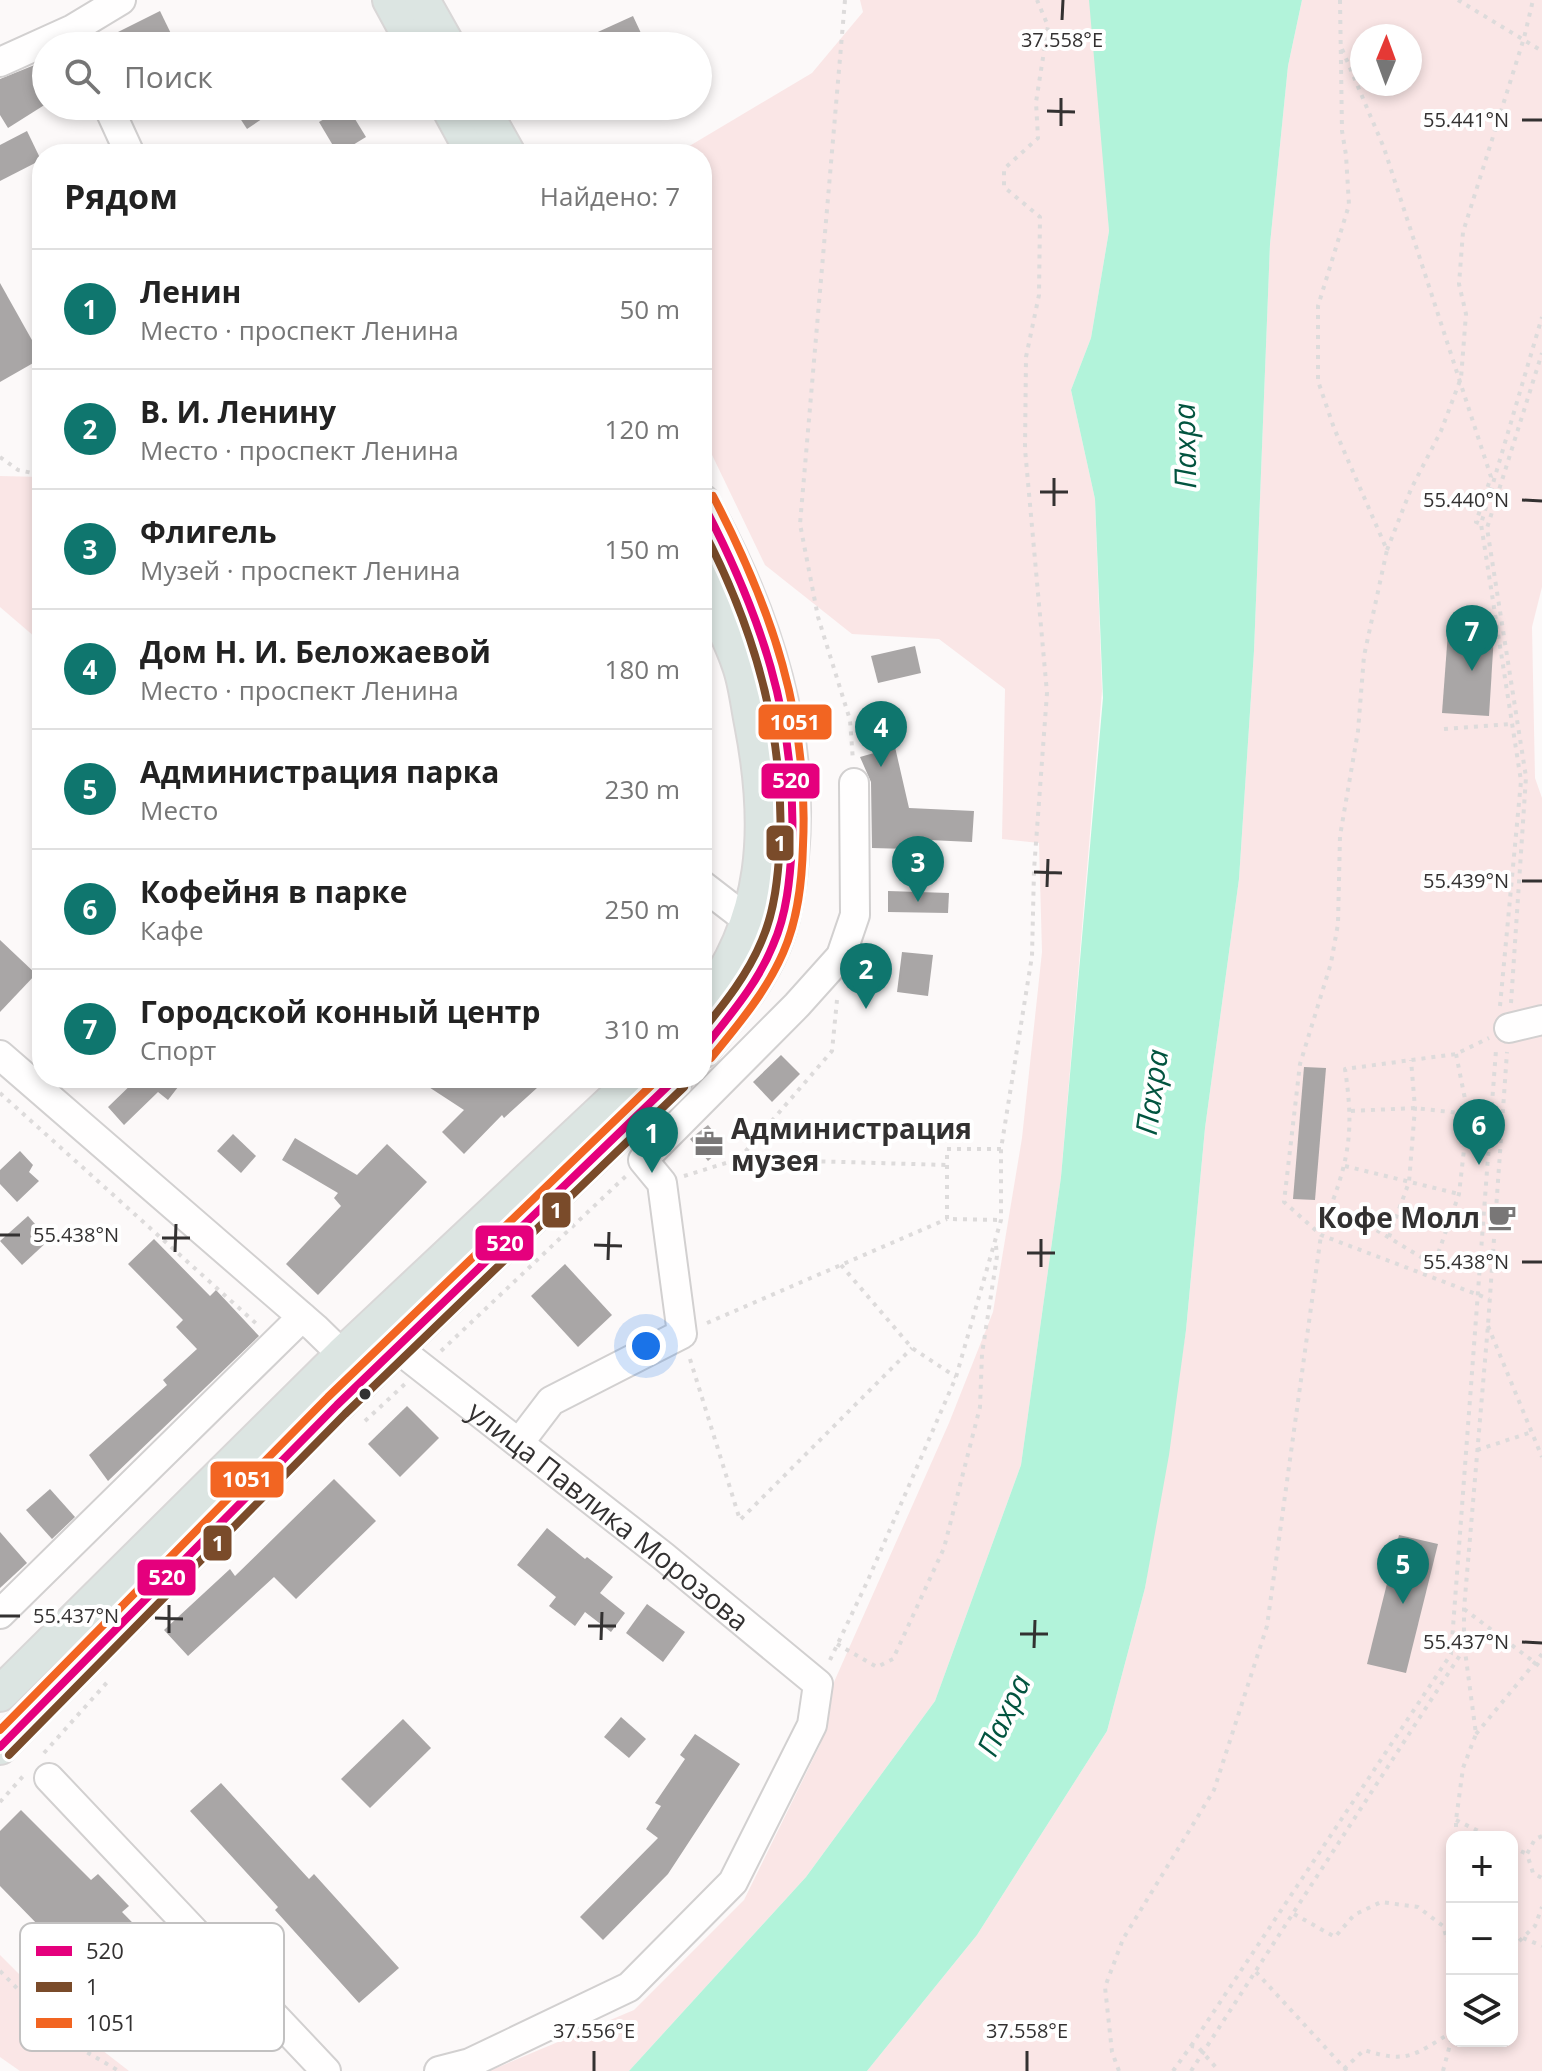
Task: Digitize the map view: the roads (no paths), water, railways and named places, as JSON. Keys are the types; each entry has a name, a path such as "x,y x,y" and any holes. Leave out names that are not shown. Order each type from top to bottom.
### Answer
{"main road":[{"path":"390,0 407,32"},
{"path":"422,0 440,32"},
{"path":"456,120 469,144"},
{"path":"489,120 502,144"},
{"path":"712,520 730,552 770,654 790,741 794,826 789,886 774,945 748,992 712,1038"},
{"path":"712,602 740,665 757,747 764,818 761,873 750,922 720,984 712,994"},
{"path":"0,1694 87,1609 354,1366 627,1088"},
{"path":"0,1747 107,1661 354,1366 410,1358 666,1088"}],"street":[{"path":"83,32 121,0"},
{"path":"0,62 32,52"},
{"path":"114,120 125,144"},
{"path":"519,1443 551,1401 682,1334 662,1183 643,1160 797,1005 841,956 855,915 854,783"},
{"path":"712,893 750,922"},
{"path":"1503,1030 1542,1020"},
{"path":"0,1055 32,1083"},
{"path":"38,1088 302,1317 354,1366"},
{"path":"0,1614 302,1317"},
{"name":"улица Павлика Морозова","path":"410,1358 663,1556 818,1684 812,1725 733,1882 629,1987 470,2063 439,2071"},
{"path":"40,1768 186,1923"},
{"path":"284,2027 326,2071"}],"water":[{"name":"Пахра","path":"1089,0 1302,0 1288,66 1270,244 1254,651 1239,879 1205,1128 1186,1330 1169,1455 1145,1588 1107,1731 977,1935 867,2071 629,2071 806,1877 935,1701 1021,1465 1061,1177 1103,698 1095,499 1071,390 1091,338 1109,231"}],"place":[{"name":"Городской конный центр","path":"1472,671"},
{"name":"Дом Н. И. Беложаевой","path":"881,767"},
{"name":"Флигель","path":"918,902"},
{"name":"В. И. Ленину","path":"866,1009"},
{"name":"Администрация музея","path":"709,1144"},
{"name":"Кофейня в парке","path":"1479,1165"},
{"name":"Ленин","path":"652,1173"},
{"name":"Кофе Молл","path":"1502,1217"},
{"name":"Администрация парка","path":"1403,1604"}]}
